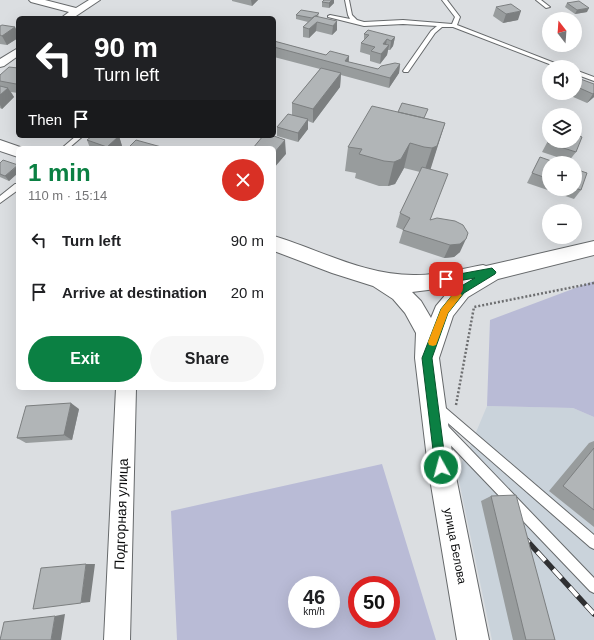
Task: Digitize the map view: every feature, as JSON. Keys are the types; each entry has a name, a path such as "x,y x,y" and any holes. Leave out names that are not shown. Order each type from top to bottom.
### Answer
{"main road":[{"path":"0,145 16,151"},
{"path":"276,244 383,281 408,284 431,282 492,272"},
{"name":"улица Белова","path":"473,640 441,467 440,421 427,358 444,312 461,291 492,272 594,248"},
{"path":"373,278 400,293 413,308 427,333 427,358"}],"street":[{"path":"34,0 76,11"},
{"path":"68,16 85,8 95,0"},
{"path":"0,64 16,52"},
{"name":"Подгорная улица","path":"117,640 126,390"}],"lane":[{"path":"346,0 350,15 355,21"},
{"path":"444,0 458,17 454,26"},
{"path":"538,0 548,7"},
{"path":"330,16 364,24 403,22 454,26 544,60"},
{"path":"406,72 433,32 441,25"},
{"path":"582,75 594,79"},
{"path":"68,146 78,138"},
{"path":"0,200 16,188"},
{"path":"440,421 594,543"},
{"path":"440,421 594,587"}],"path":[{"path":"440,421 474,307 594,283"}],"shaded area":[{"path":"594,281 594,417 573,408 487,406 490,320"},
{"path":"487,406 573,408 594,417 594,640 492,640 457,471 469,449"},
{"path":"382,464 436,640 177,640 171,511"}],"building":[{"path":"324,0 332,0 329,3 322,2"},
{"path":"579,1 589,8 577,10 567,3"},
{"path":"511,4 521,11 506,14 496,7"},
{"path":"301,10 319,13 312,18 296,15"},
{"path":"315,16 337,21 333,26 317,22 309,29 303,27"},
{"path":"0,26 15,27 2,36 0,35"},
{"path":"368,30 395,37 391,41 387,39 383,44 389,45 381,54 371,51 375,47 361,43 369,35 364,34"},
{"path":"276,42 326,55 330,51 349,56 345,61 378,69 381,66 395,63 400,64 390,78 276,48"},
{"path":"9,67 16,68 16,84 0,81 0,75"},
{"path":"321,68 341,73 313,109 292,103"},
{"path":"582,80 594,84 593,94 582,89"},
{"path":"0,86 8,88 0,95"},
{"path":"402,103 428,109 424,118 398,112"},
{"path":"372,106 445,123 437,146 432,148 410,143 401,159 394,162 384,161 359,154 362,149 348,147"},
{"path":"288,114 308,119 298,133 277,127"},
{"path":"276,137 285,140 276,151 276,146 255,146 261,138 276,138"},
{"path":"90,138 117,138 108,146 87,140"},
{"path":"136,140 158,146 130,146"},
{"path":"564,148 578,148 576,152"},
{"path":"540,157 542,158 542,177 532,173"},
{"path":"3,160 16,164 16,167 5,176 0,174 0,163"},
{"path":"422,167 448,174 430,220 437,218 455,221 463,225 468,233 466,239 460,244 450,245 403,230 410,218 400,213"},
{"path":"582,171 587,173 582,187"},
{"path":"71,403 64,435 17,438 26,406"},
{"path":"594,448 594,510 563,486"},
{"path":"516,495 555,640 526,640 491,496"},
{"path":"86,564 81,603 33,609 41,568"},
{"path":"55,616 51,640 0,640 4,622"}],"railway":[{"path":"521,534 594,614"}],"slow traffic":[{"path":"433,342 444,312 458,295"}],"route":[{"path":"441,467 427,358 444,312 461,291 492,272 446,279"}]}
